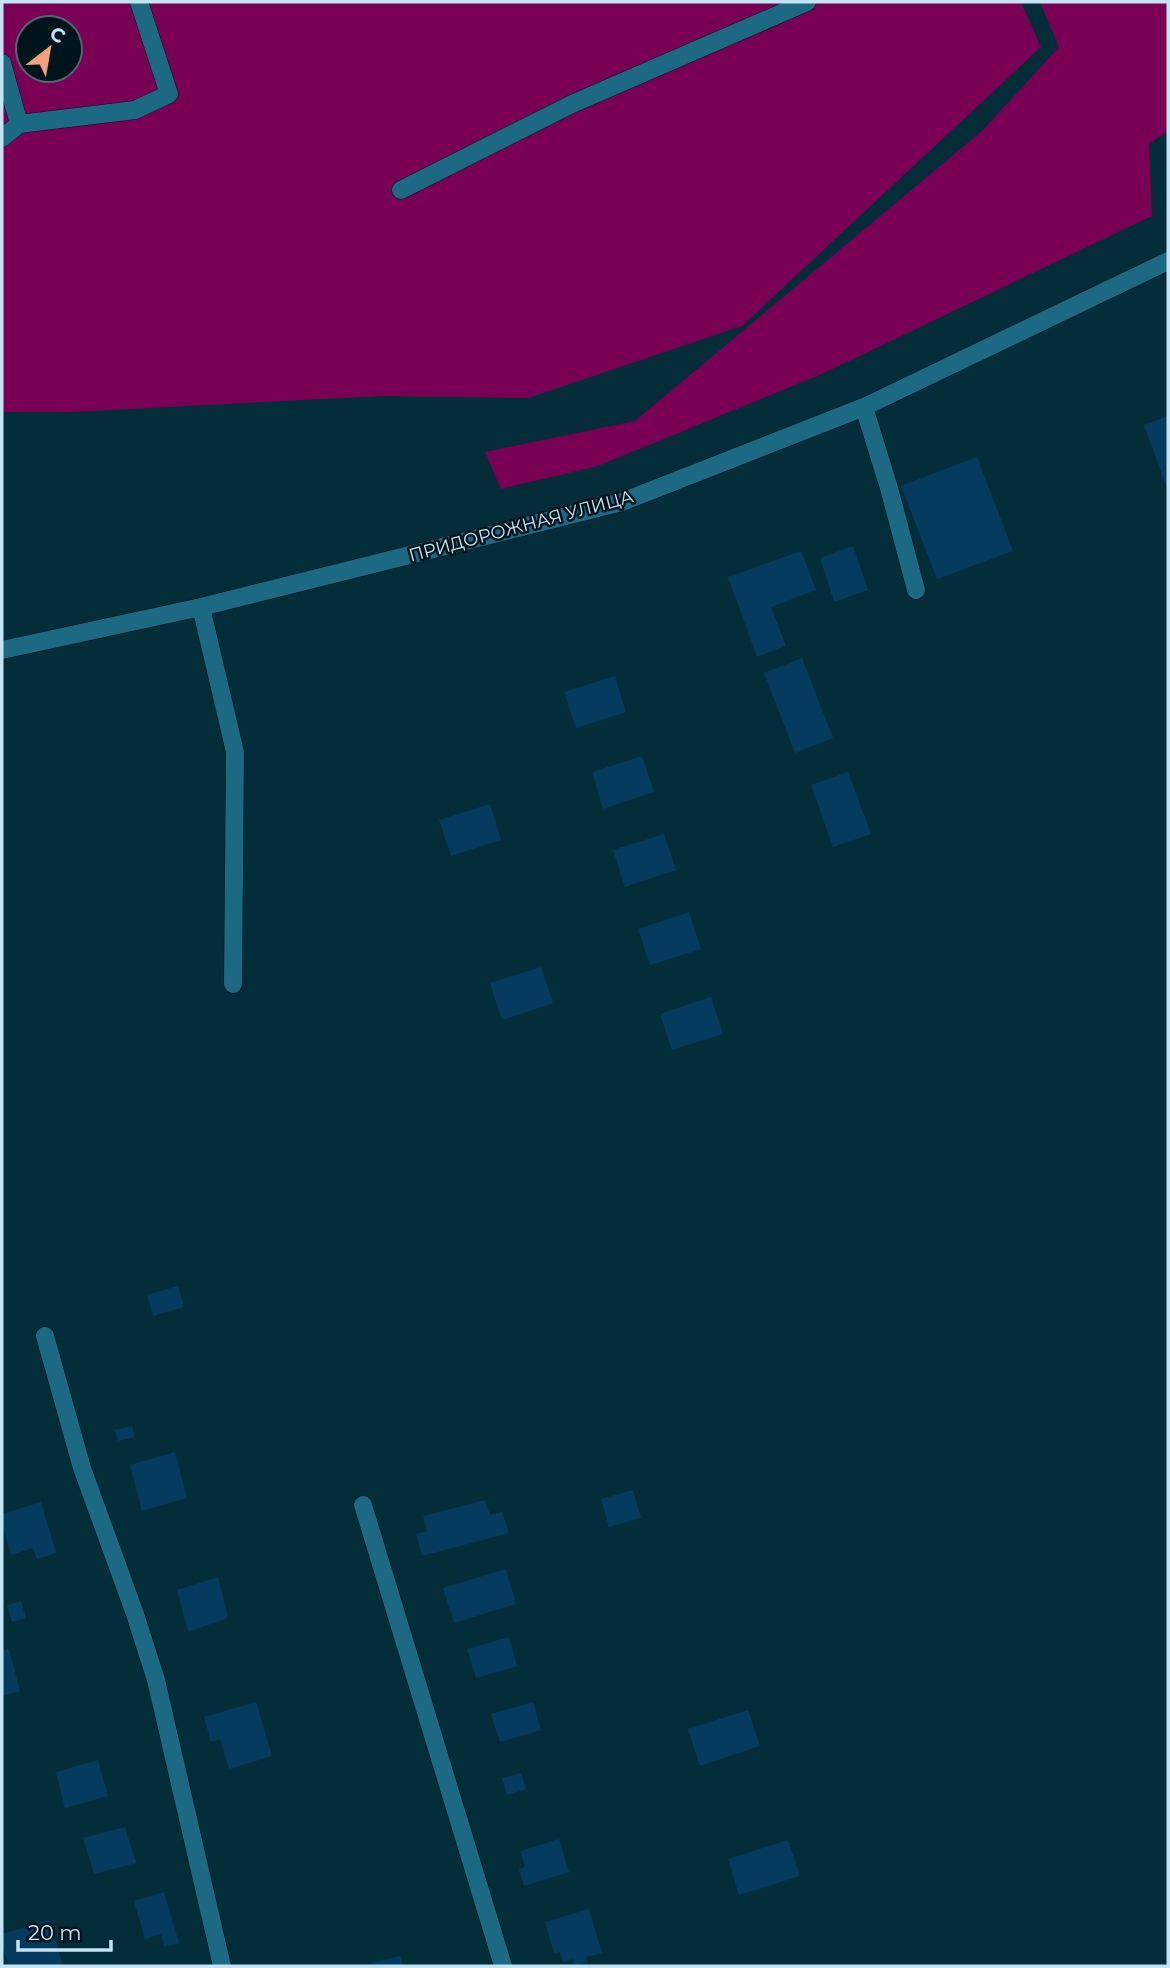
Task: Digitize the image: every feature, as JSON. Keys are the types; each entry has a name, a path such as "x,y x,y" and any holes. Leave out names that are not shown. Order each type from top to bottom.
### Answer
{"street":[{"path":"2,138 19,124 135,110 169,94 139,2"},
{"path":"401,190 572,104 807,2"},
{"path":"2,63 19,124"},
{"name":"ПРИДОРОЖНАЯ УЛИЦА","path":"2,650 201,607 622,502 864,407 1168,261"},
{"path":"864,407 916,590"},
{"path":"201,607 235,752 233,984"},
{"path":"45,1336 82,1468 156,1680 222,1966"},
{"path":"363,1505 503,1966"}],"shaded area":[{"path":"2,2 1021,2 1041,47 742,326 528,398 382,396 72,412 2,412"},
{"path":"1040,2 1168,2 1168,131 1149,144 1152,216 824,373 598,466 501,489 485,452 635,421 983,130 1059,47"}],"building":[{"path":"1168,416 1168,491 1144,425"},
{"path":"977,457 1013,551 937,579 901,486"},
{"path":"853,546 868,590 834,602 820,558"},
{"path":"801,551 816,590 771,607 786,646 757,657 728,577"},
{"path":"802,658 833,738 795,753 764,673"},
{"path":"615,676 626,712 576,728 564,692"},
{"path":"642,756 654,792 603,809 592,772"},
{"path":"848,772 871,834 833,847 811,785"},
{"path":"490,804 501,840 451,856 439,820"},
{"path":"664,834 676,870 625,887 613,850"},
{"path":"689,912 701,949 650,965 638,929"},
{"path":"541,967 553,1003 502,1020 490,983"},
{"path":"711,997 723,1034 672,1050 660,1014"},
{"path":"178,1286 184,1307 153,1316 147,1295"},
{"path":"132,1426 135,1437 118,1441 115,1430"},
{"path":"175,1452 187,1498 142,1511 130,1465"},
{"path":"633,1490 641,1518 609,1527 601,1499"},
{"path":"485,1500 490,1515 502,1512 509,1533 422,1556 416,1534 427,1531 423,1516"},
{"path":"41,1502 56,1553 37,1559 33,1548 11,1555 2,1514"},
{"path":"506,1569 516,1604 454,1623 443,1588"},
{"path":"218,1577 228,1618 188,1632 177,1590"},
{"path":"21,1601 26,1618 12,1622 7,1605"},
{"path":"509,1637 517,1666 476,1678 467,1649"},
{"path":"9,1649 20,1691 2,1696 2,1651"},
{"path":"256,1702 272,1756 229,1769 220,1739 211,1742 204,1717"},
{"path":"533,1702 541,1730 500,1742 491,1714"},
{"path":"748,1710 760,1746 700,1766 688,1729"},
{"path":"98,1760 108,1796 65,1808 56,1772"},
{"path":"521,1773 526,1789 507,1795 502,1778"},
{"path":"125,1827 136,1863 94,1874 83,1838"},
{"path":"559,1839 569,1872 524,1886 519,1869 525,1867 520,1851"},
{"path":"788,1840 800,1876 739,1895 728,1859"},
{"path":"164,1892 179,1943 164,1947 161,1934 145,1939 134,1901"},
{"path":"589,1909 602,1953 587,1957 588,1962 574,1966 573,1959 563,1962 560,1952 554,1953 545,1922"},
{"path":"49,1920 63,1966 9,1966 2,1945 2,1934"},
{"path":"400,1956 403,1966 372,1966 371,1963"}]}
